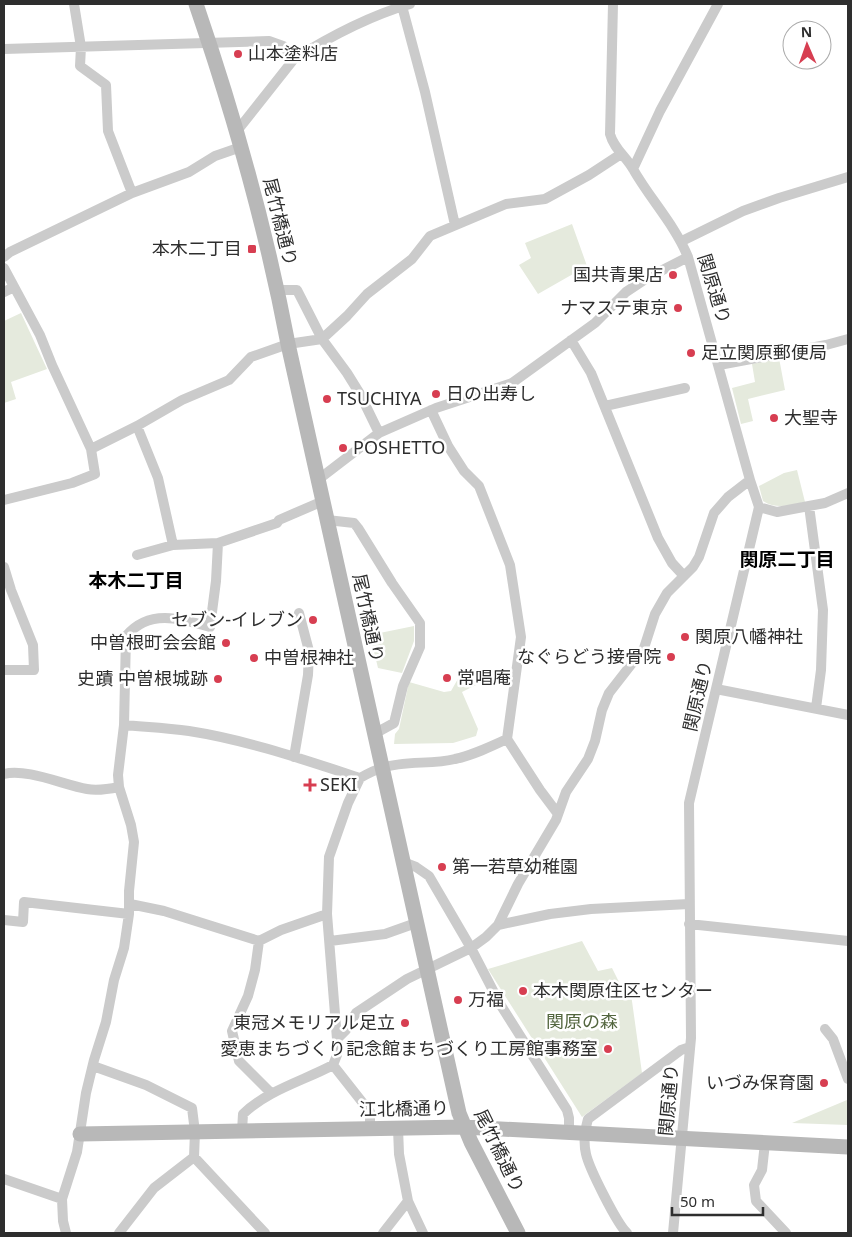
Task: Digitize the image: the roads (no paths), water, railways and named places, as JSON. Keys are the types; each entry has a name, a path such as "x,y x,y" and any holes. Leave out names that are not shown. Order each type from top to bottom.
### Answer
{"main road":[{"name":"尾竹橋通り","path":"196,4 237,131 278,290 288,344 459,1114 518,1233"},
{"name":"江北橋通り","path":"80,1134 464,1127 848,1147"}],"street":[{"path":"74,4 80,47 80,66 106,85 108,131 132,193"},
{"name":"関原通り","path":"614,4 610,134 612,142 633,169 682,242 688,257 750,480 759,506 689,803 690,1047 673,1233"},
{"path":"633,169 660,111 718,4"},
{"path":"237,131 294,59 333,35 406,5 455,225"},
{"path":"4,49 269,42 283,46 294,59"},
{"path":"4,257 10,252 132,193 188,172 215,156 241,147"},
{"path":"91,449 137,426 182,400 229,380 251,357 288,344 322,339 348,316 367,294 412,259 430,236 506,204 546,199 589,175 621,154"},
{"path":"682,242 752,208 848,177"},
{"path":"319,479 379,433 431,410 512,382 594,323 626,292 647,278 688,257"},
{"path":"4,268 40,335 52,366 91,449 95,474 72,483 4,500"},
{"path":"4,292 14,287"},
{"path":"278,290 297,290 322,339 360,394 379,433"},
{"path":"719,365 826,345 848,339"},
{"path":"571,340 590,373 605,406 658,538 667,556 684,576"},
{"path":"605,406 684,388"},
{"path":"431,410 448,446 464,471 479,486 510,565 521,637 507,740 558,814"},
{"path":"137,426 158,478 174,545"},
{"path":"337,1039 346,1030 356,1013 407,979 471,948 498,925 518,884 558,814 566,792 588,759 595,741 602,710 610,693 644,648 655,614 667,592 693,567 699,557 714,513 728,496 750,480"},
{"path":"759,506 777,512 826,503 848,493"},
{"path":"137,555 174,545 218,543 277,523 278,520 323,500"},
{"path":"809,506 824,610 821,670 816,708"},
{"path":"327,520 354,523 420,622 420,647 403,686 394,723 374,734"},
{"path":"66,1233 63,1221 62,1199 77,1152 86,1093 106,1022 114,980 124,948 129,909 134,842 131,825 118,787 124,725 126,636 132,629 148,620 183,620 210,627 216,582 218,543"},
{"path":"4,567 33,645 34,670 4,670"},
{"path":"294,757 308,675 309,651 299,614"},
{"path":"716,688 848,715"},
{"path":"124,725 190,731 235,741 360,778"},
{"path":"242,1131 243,1114 252,1106 271,1093 333,1065 337,1054 327,914 328,857 348,803 360,778 382,768 397,764 455,759 507,740"},
{"path":"4,774 12,772 27,774 90,790 118,787"},
{"path":"403,862 416,867 429,876 471,948 500,1004 567,1110 569,1132"},
{"path":"4,920 22,922 24,902 164,911 259,940 327,914"},
{"path":"498,925 591,908 689,904"},
{"path":"330,940 385,934 416,923"},
{"path":"689,924 848,941"},
{"path":"259,940 255,970 248,996 232,1031 239,1061 271,1093"},
{"path":"825,1029 833,1040 848,1079"},
{"path":"627,1233 616,1220 586,1156 585,1132 588,1119 681,1050 690,1047"},
{"path":"333,1065 370,1112 370,1128"},
{"path":"93,1066 146,1085 192,1108 195,1132 194,1158 265,1233"},
{"path":"398,1128 399,1154 408,1201 422,1233"},
{"path":"765,1143 762,1170 754,1185 756,1201 786,1233"},
{"path":"119,1233 154,1188 194,1158"},
{"path":"4,1179 62,1199"},
{"path":"383,1233 408,1201"}],"place":[{"name":"山本塗料店","path":"238,54"},
{"name":"本木二丁目","path":"252,249"},
{"name":"国共青果店","path":"673,275"},
{"name":"ナマステ東京","path":"678,308"},
{"name":"足立関原郵便局","path":"691,353"},
{"name":"日の出寿し","path":"436,394"},
{"name":"TSUCHIYA","path":"327,399"},
{"name":"大聖寺","path":"774,418"},
{"name":"POSHETTO","path":"343,448"},
{"name":"セブン-イレブン","path":"313,620"},
{"name":"関原八幡神社","path":"685,637"},
{"name":"中曽根町会会館","path":"226,643"},
{"name":"なぐらどう接骨院","path":"671,657"},
{"name":"中曽根神社","path":"254,658"},
{"name":"常唱庵","path":"447,678"},
{"name":"史蹟 中曽根城跡","path":"218,679"},
{"name":"SEKI","path":"310,785"},
{"name":"第一若草幼稚園","path":"442,867"},
{"name":"本木関原住区センター","path":"523,991"},
{"name":"万福","path":"458,1000"},
{"name":"東冠メモリアル足立","path":"405,1023"},
{"name":"愛恵まちづくり記念館まちづくり工房館事務室","path":"608,1049"},
{"name":"いづみ保育園","path":"824,1083"}],"district":[{"name":"関原二丁目","path":"787,559"},
{"name":"本木二丁目","path":"136,580"}],"park label":[{"name":"関原の森","path":"582,1022"}]}
